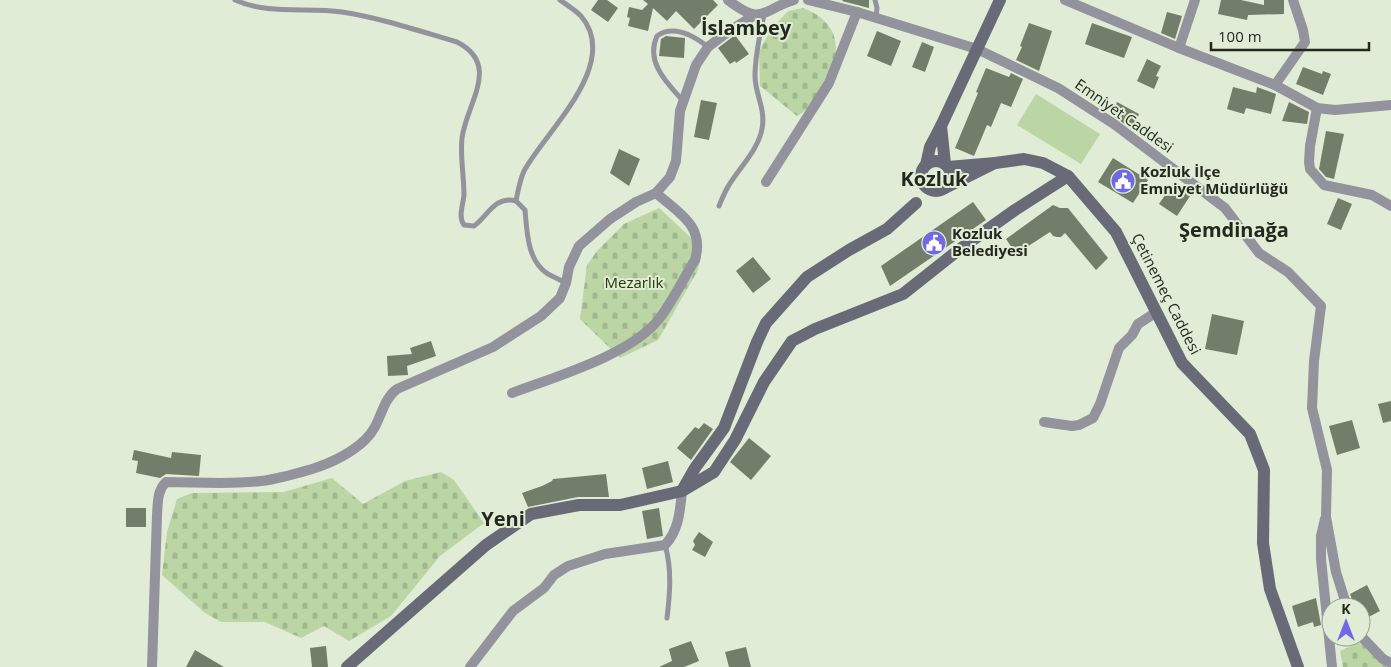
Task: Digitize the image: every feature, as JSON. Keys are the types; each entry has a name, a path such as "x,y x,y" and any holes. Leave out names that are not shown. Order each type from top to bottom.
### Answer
{"street":[{"path":"728,0 742,10 760,14"},
{"path":"152,667 157,515 159,491 166,482 262,481 291,476 343,456 361,444 372,432 386,402 397,389 493,347 541,316 560,298 566,283 569,266 579,246 610,219 636,202 656,193 670,177 676,161 680,111 696,65 708,47 729,31 760,14 794,0"},
{"name":"Emniyet Caddesi","path":"808,0 857,12 977,49 1058,88 1114,124 1225,208 1259,253 1288,272 1321,306 1314,361 1312,408 1327,470 1326,517 1336,572 1344,597"},
{"path":"916,203 930,147 1000,0"},
{"path":"1065,0 1276,86 1317,108 1335,110 1391,105"},
{"path":"1180,48 1196,0"},
{"path":"1276,86 1305,42 1293,0"},
{"path":"766,182 829,83 857,12"},
{"path":"1317,108 1310,146 1310,169 1324,184 1372,195 1391,206"},
{"path":"922,179 927,188 936,191 943,189 951,181 946,165 941,126"},
{"name":"Çetinemeç Caddesi","path":"946,165 994,163 1024,159 1043,162 1068,176 1116,232 1182,364 1250,434 1264,470 1263,544 1270,589 1298,667"},
{"path":"926,165 935,161 946,165"},
{"name":"Çetinemeç Caddesi","path":"682,491 695,468 724,428 756,342 766,323 807,277 849,250 887,229 916,203 994,163"},
{"path":"347,667 486,545 531,514 579,505 620,505 682,491 714,472 735,440 764,382 792,341 815,329 903,294 956,252 1015,210 1068,176"},
{"path":"512,393 601,360 646,332 658,319 695,260 698,239 687,220 656,193"},
{"path":"1044,422 1072,426 1079,425 1093,418 1120,348 1132,335 1138,324 1155,313"},
{"path":"470,667 513,611 544,588 554,575 568,566 605,554 665,545 672,537 676,526 682,491"},
{"path":"1326,517 1320,536 1320,559 1332,667"},
{"path":"1371,646 1383,659 1391,663"}],"lane":[{"path":"236,0 264,8 326,10 359,15 434,35 463,45 477,61 480,76 463,132 461,148 464,192 461,220 464,225 474,226 492,207 508,200 516,201 525,210 525,225 529,244 540,266 549,274 566,283"},
{"path":"516,201 523,173 577,96 586,79 590,62 592,40 588,28 579,14 560,0"},
{"path":"875,0 877,8 876,18"},
{"path":"720,206 728,186 747,161 762,129 763,114 755,77 760,14"},
{"path":"683,102 664,79 655,62 653,46 656,36 667,31 684,33 698,39 708,47"},
{"path":"665,545 670,562 667,618"}],"green space":[{"path":"803,8 816,14 826,22 832,32 836,53 834,65 822,89 809,108 797,116 760,86 759,52 770,31 788,11"},
{"path":"1036,94 1100,134 1081,164 1017,125"},
{"name":"Mezarlık","path":"659,208 699,245 701,257 698,270 658,340 620,358 580,319 587,265 597,251 624,224"},
{"path":"441,472 454,480 484,523 440,556 391,616 349,641 324,626 301,638 265,622 221,622 205,613 162,575 167,532 177,499 192,493 284,492 332,478 363,504 405,481"},
{"path":"1349,647 1365,647 1387,667 1343,667 1340,651"}],"building":[{"path":"598,0 607,0 618,8 608,22 591,10"},
{"path":"643,0 713,0 718,5 694,29 676,11 667,21 653,8 648,31 628,26 630,18 627,17 629,7 642,10 648,4"},
{"path":"869,0 869,8 842,1"},
{"path":"1221,0 1241,0 1264,5 1264,0 1284,0 1284,14 1248,15 1247,20 1218,14"},
{"path":"1167,12 1182,16 1175,39 1161,33"},
{"path":"1029,23 1052,31 1039,71 1016,60"},
{"path":"1092,23 1132,37 1124,58 1085,44"},
{"path":"877,31 901,41 891,66 867,56"},
{"path":"735,35 749,54 736,63 735,61 730,64 718,48"},
{"path":"666,36 685,38 684,58 659,56 661,39"},
{"path":"922,42 934,47 925,72 912,67"},
{"path":"1147,59 1161,66 1156,76 1159,77 1154,89 1137,81"},
{"path":"1303,67 1322,74 1323,71 1331,74 1323,95 1296,84"},
{"path":"986,68 1009,77 1011,73 1023,79 1011,107 1001,103 991,127 987,125 974,156 955,148 978,93 976,92"},
{"path":"1233,87 1256,93 1257,87 1276,94 1271,114 1246,108 1244,114 1227,109"},
{"path":"701,100 717,103 709,140 694,137"},
{"path":"1117,102 1139,114 1133,130 1112,115"},
{"path":"1289,102 1309,112 1307,124 1282,121"},
{"path":"1326,131 1344,134 1334,179 1326,177 1319,169"},
{"path":"619,149 640,159 629,186 610,173"},
{"name":"Kozluk İlçe Emniyet Müdürlüğü","path":"1113,158 1148,180 1133,203 1098,182"},
{"path":"1174,182 1192,193 1177,216 1159,204"},
{"path":"1338,198 1352,204 1341,230 1327,224"},
{"name":"Kozluk Belediyesi","path":"973,202 986,220 890,286 881,266"},
{"path":"1053,205 1060,208 1068,208 1108,258 1096,270 1065,233 1061,237 1057,237 1053,236 1050,232 1016,254 1006,239"},
{"path":"753,257 771,279 753,293 736,271"},
{"path":"1212,314 1244,321 1237,355 1205,349"},
{"path":"431,341 436,356 407,366 408,375 388,376 387,356 412,354 410,348"},
{"path":"1391,401 1391,421 1383,423 1378,404"},
{"path":"1352,420 1360,448 1337,455 1329,426"},
{"path":"704,423 713,429 691,460 677,448 695,427 699,429"},
{"path":"749,438 771,456 751,480 730,462"},
{"path":"134,450 171,458 172,452 201,455 199,476 166,474 160,478 136,473 138,461 132,460"},
{"path":"668,461 673,482 647,489 642,468"},
{"path":"606,474 609,497 578,497 528,507 522,493 542,486 553,479"},
{"path":"126,508 146,508 146,527 126,527"},
{"path":"659,508 663,536 647,539 642,511"},
{"path":"699,532 713,542 705,557 692,550 695,545 693,541"},
{"path":"1367,585 1380,611 1371,616 1371,597 1351,597 1350,594"},
{"path":"1316,598 1321,625 1314,627 1313,622 1298,627 1292,606"},
{"path":"691,641 699,661 684,667 659,667 672,661 669,649"},
{"path":"326,646 328,667 312,667 310,648"},
{"path":"746,647 751,667 729,667 725,652"},
{"path":"195,650 224,667 186,667"}],"place":[{"name":"Kozluk İlçe Emniyet Müdürlüğü","path":"1123,181"},
{"name":"Kozluk Belediyesi","path":"934,243"}],"district":[{"name":"İslambey","path":"746,28"},
{"name":"Kozluk","path":"934,179"},
{"name":"Şemdinağa","path":"1234,230"},
{"name":"Yeni","path":"503,519"}]}
